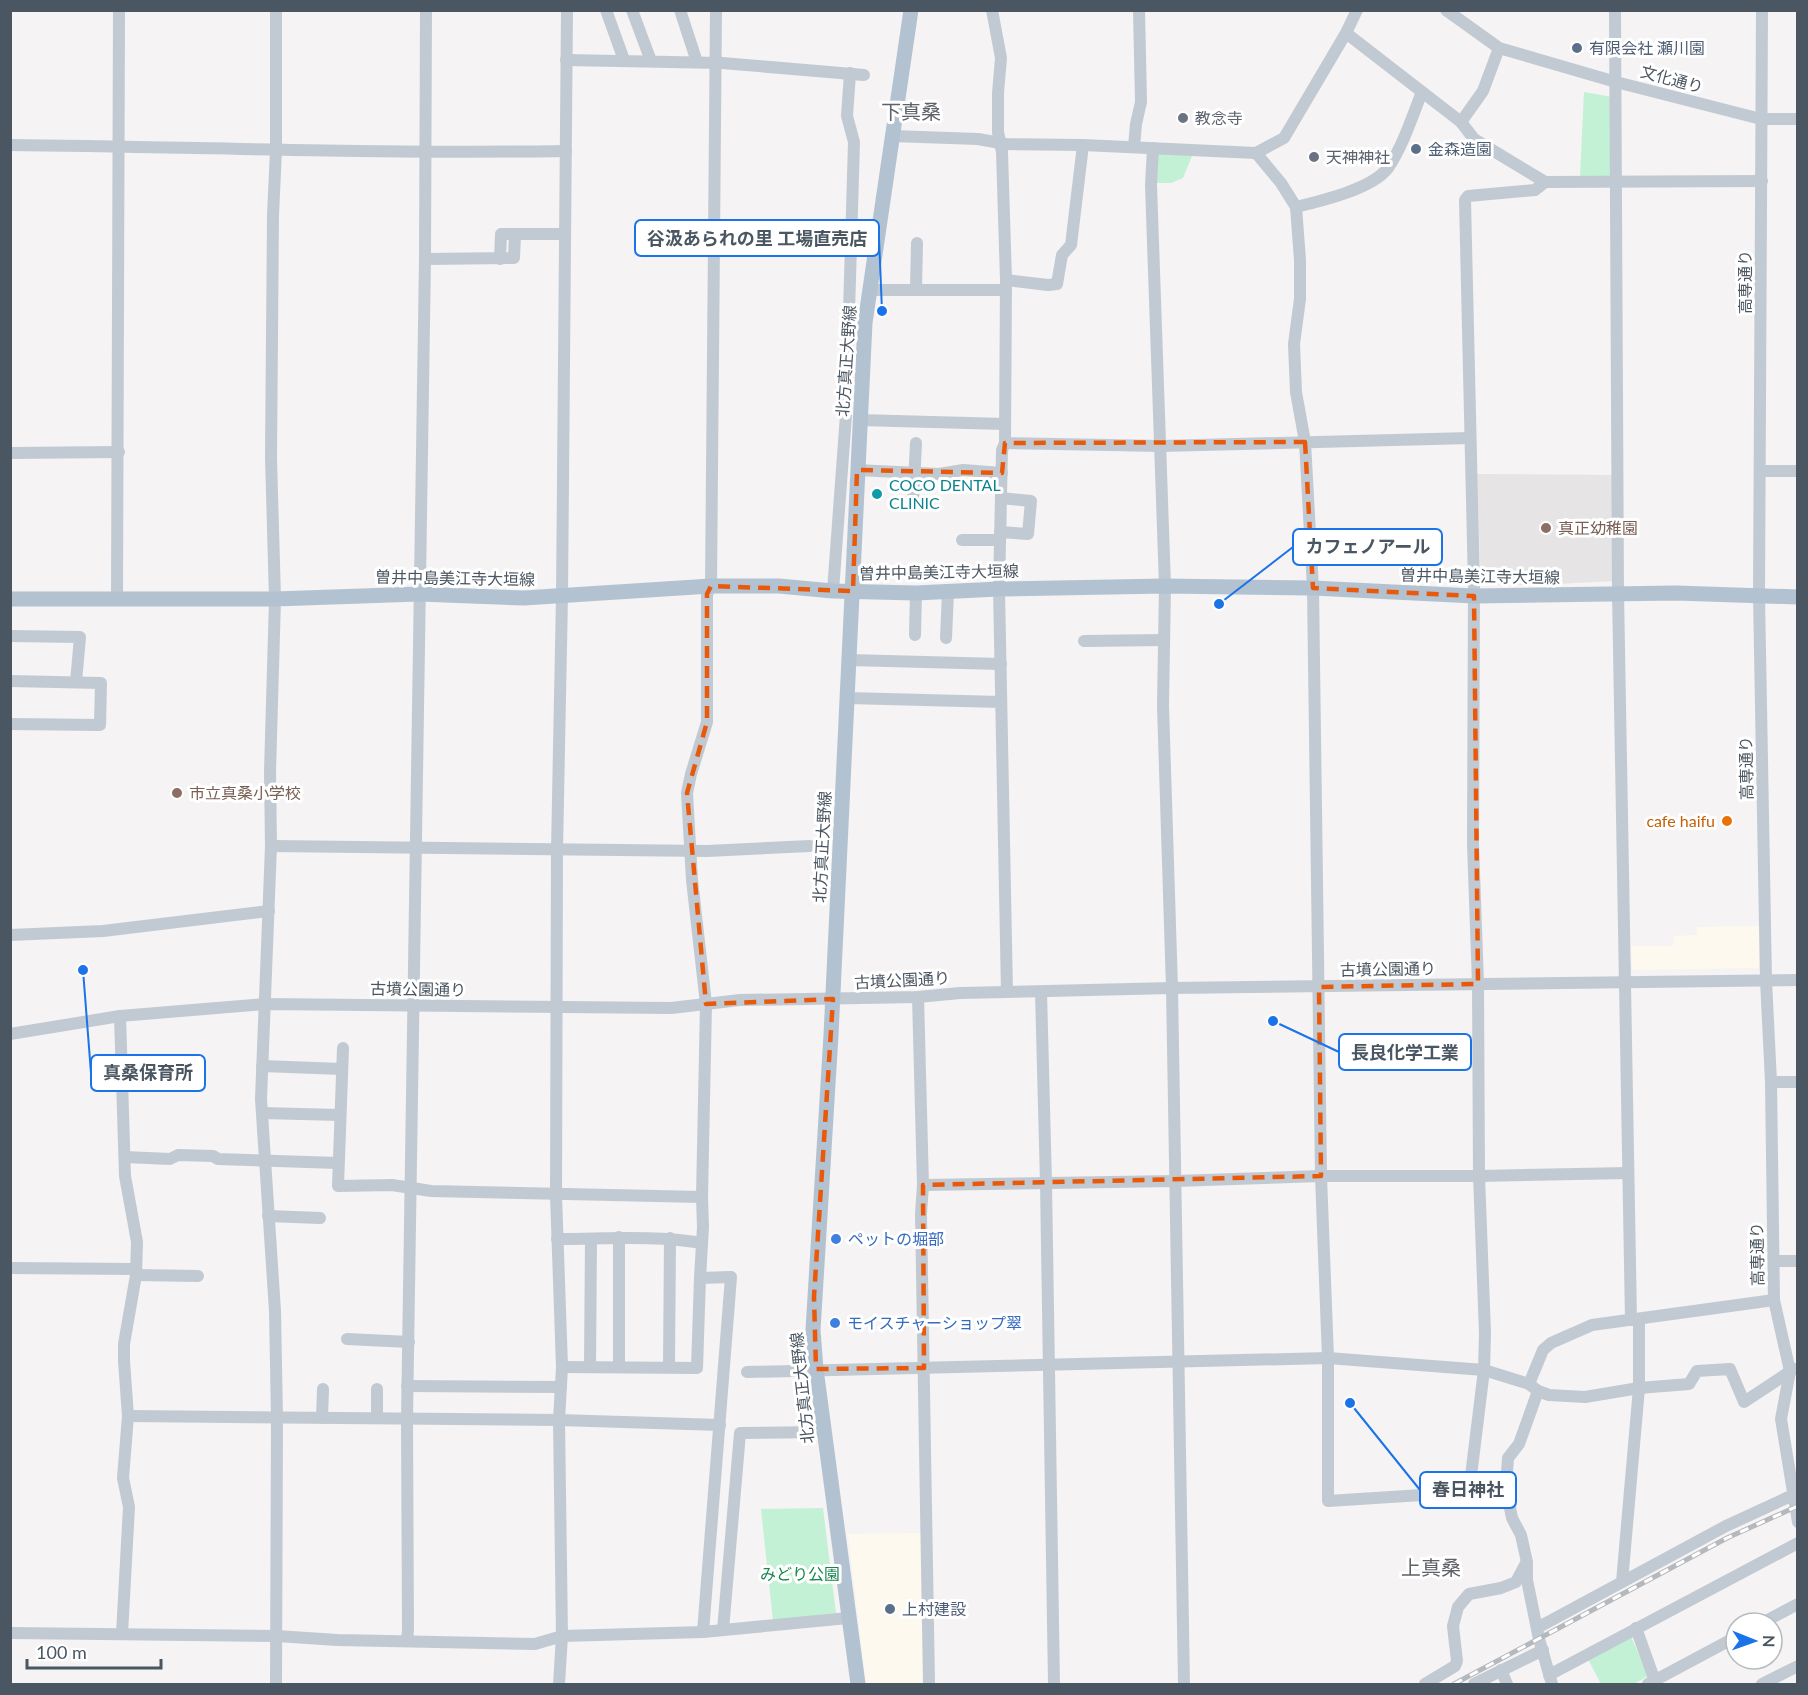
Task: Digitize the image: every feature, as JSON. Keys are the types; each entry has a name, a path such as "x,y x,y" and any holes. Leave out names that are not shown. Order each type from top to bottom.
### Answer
{"main road":[{"name":"北方真正大野線","path":"858,1684 816,1370 813,1330 814,1297 833,999 864,323 911,10"},
{"name":"曽井中島美江寺大垣線","path":"10,599 275,600 419,594 524,598 711,586 778,586 833,591 916,593 1165,586 1312,588 1474,596 1618,593 1797,597"}],"street":[{"path":"117,599 119,10"},
{"path":"276,10 271,446 275,600 270,761 272,846 262,1066 264,1160 275,1311 276,1684"},
{"path":"407,1641 406,1418 425,259 426,10"},
{"path":"559,1684 561,1636 559,1420 562,1367 556,1195 557,850 562,596 567,10"},
{"path":"606,10 624,60"},
{"path":"632,10 651,61"},
{"path":"680,10 697,62"},
{"path":"562,1367 697,1368 702,1243 706,1004 690,851 687,794 707,722 707,594 711,586 716,10"},
{"path":"992,10 1001,58 998,132 1006,285 1005,443 1002,450 999,589 1007,992"},
{"path":"1134,147 1141,102 1139,10"},
{"path":"892,136 978,139 1006,144 1256,153 1284,138 1358,10"},
{"name":"文化通り","path":"1446,10 1499,48 1616,82 1761,119 1797,119"},
{"path":"1615,10 1618,593 1628,1173 1639,1388 1622,1582"},
{"name":"高専通り","path":"1762,10 1759,596 1766,980 1771,1082 1774,1300 1794,1369 1781,1419 1795,1492 1797,1522"},
{"path":"1346,33 1461,122 1474,139 1545,182 1762,181"},
{"path":"1461,122 1483,91 1499,48"},
{"path":"566,60 697,62 864,75"},
{"path":"833,591 847,392 854,142 847,116 850,73"},
{"path":"1296,207 1333,197 1372,182 1386,170 1397,151 1422,92"},
{"path":"10,145 566,152"},
{"path":"869,290 1058,284 1062,255 1071,245 1083,145"},
{"path":"1153,148 1151,185 1165,586 1163,706 1172,988 1184,1684"},
{"path":"1256,153 1281,183 1296,207 1300,260 1300,299 1294,344 1296,392 1305,442 1312,588 1320,1176 1328,1358 1328,1501 1468,1492 1484,1370 1485,1332 1479,1176 1478,984 1473,844 1474,596 1465,200 1468,196 1535,190 1545,182"},
{"path":"425,259 500,260 501,234 565,234"},
{"path":"916,290 917,243"},
{"path":"859,420 1005,424"},
{"path":"1005,443 1161,446 1470,438"},
{"path":"913,504 916,443"},
{"path":"10,453 119,452"},
{"path":"858,471 939,474 963,470 1002,472"},
{"path":"1760,471 1797,471"},
{"path":"962,540 1028,534 1031,501 1001,498"},
{"path":"946,638 948,592"},
{"path":"915,635 916,593"},
{"path":"10,636 80,637 75,682"},
{"path":"1084,641 1164,640"},
{"path":"849,660 1001,664"},
{"path":"10,681 101,683 100,725 10,724"},
{"path":"847,698 1001,702"},
{"path":"272,846 690,851 810,846"},
{"path":"10,935 103,931 269,911"},
{"name":"古墳公園通り","path":"10,1034 120,1016 265,1004 671,1008 740,1000 918,997 960,993 1797,980"},
{"path":"1041,992 1054,1684"},
{"path":"918,997 929,1684"},
{"path":"120,1016 127,1195 137,1242 136,1272 124,1344 128,1416 123,1478 129,1507 122,1634"},
{"path":"343,1048 338,1186 392,1185 409,1189 556,1195 702,1197"},
{"path":"262,1066 342,1069"},
{"path":"1771,1082 1797,1082"},
{"path":"262,1113 340,1115"},
{"path":"125,1157 170,1159 178,1155 213,1156 218,1159 338,1163"},
{"path":"922,1185 1320,1176 1628,1173"},
{"path":"268,1216 320,1218"},
{"path":"619,1237 619,1367"},
{"path":"557,1239 670,1238 702,1243"},
{"path":"669,1367 670,1238"},
{"path":"590,1367 591,1239"},
{"path":"1773,1261 1797,1261"},
{"path":"10,1268 198,1276"},
{"path":"700,1278 731,1277 703,1632"},
{"path":"1774,1300 1593,1325 1551,1343 1543,1350 1519,1444 1508,1458 1506,1488 1512,1518 1521,1535 1527,1562 1527,1580 1550,1680 1636,1628 1797,1543"},
{"path":"347,1339 409,1342"},
{"path":"747,1372 1328,1358 1484,1370 1549,1395 1585,1397 1639,1388 1689,1384 1697,1371 1730,1369 1744,1402 1794,1369"},
{"path":"407,1386 561,1386"},
{"path":"322,1418 323,1389"},
{"path":"377,1389 377,1418"},
{"path":"128,1416 559,1420 720,1425"},
{"path":"723,1630 740,1433 825,1432"},
{"path":"1538,1628 1726,1526 1795,1492"},
{"path":"1425,1684 1455,1666 1457,1661 1453,1626 1458,1607 1469,1594 1501,1588 1516,1582 1527,1562"},
{"path":"10,1633 277,1636 337,1641 535,1644 561,1636 703,1632 848,1618"},
{"path":"1636,1628 1653,1683 1724,1644"},
{"path":"1474,1684 1543,1650"},
{"path":"1762,1684 1797,1666"},
{"path":"1501,1670 1507,1684"}],"highlighted area":[{"path":"1305,442 1313,588 1474,596 1478,984 1319,987 1321,1176 923,1185 924,1368 816,1369 814,1297 833,999 706,1004 687,793 707,722 707,594 711,586 853,591 857,470 1002,473 1005,443"}],"shaded area":[{"name":"真正幼稚園","path":"1477,474 1614,475 1613,581 1481,585"},
{"path":"1760,926 1759,968 1632,970 1631,946 1673,946 1674,936 1697,935 1697,927"},
{"name":"上村建設","path":"922,1533 924,1684 866,1684 848,1534"}],"green space":[{"path":"1584,92 1612,97 1612,177 1580,177"},
{"path":"1157,153 1192,156 1183,178 1171,183 1156,183"},
{"name":"みどり公園","path":"823,1508 836,1613 773,1621 761,1509"},
{"path":"1630,1634 1648,1676 1634,1684 1601,1684 1588,1659"}],"railway":[{"path":"1454,1684 1727,1538 1798,1506"}],"place":[{"name":"有限会社 瀬川園","path":"1577,48"},
{"name":"教念寺","path":"1183,118"},
{"name":"金森造園","path":"1416,149"},
{"name":"天神神社","path":"1314,157"},
{"name":"谷汲あられの里 工場直売店","path":"882,311"},
{"name":"COCO DENTAL CLINIC","path":"877,494"},
{"name":"真正幼稚園","path":"1546,528"},
{"name":"カフェノアール","path":"1219,604"},
{"name":"市立真桑小学校","path":"177,793"},
{"name":"cafe haifu","path":"1727,821"},
{"name":"真桑保育所","path":"83,970"},
{"name":"長良化学工業","path":"1273,1021"},
{"name":"ペットの堀部","path":"836,1239"},
{"name":"モイスチャーショップ翠","path":"835,1323"},
{"name":"春日神社","path":"1350,1403"},
{"name":"上村建設","path":"890,1609"}],"district":[{"name":"下真桑","path":"911,112"},
{"name":"上真桑","path":"1431,1568"}]}
